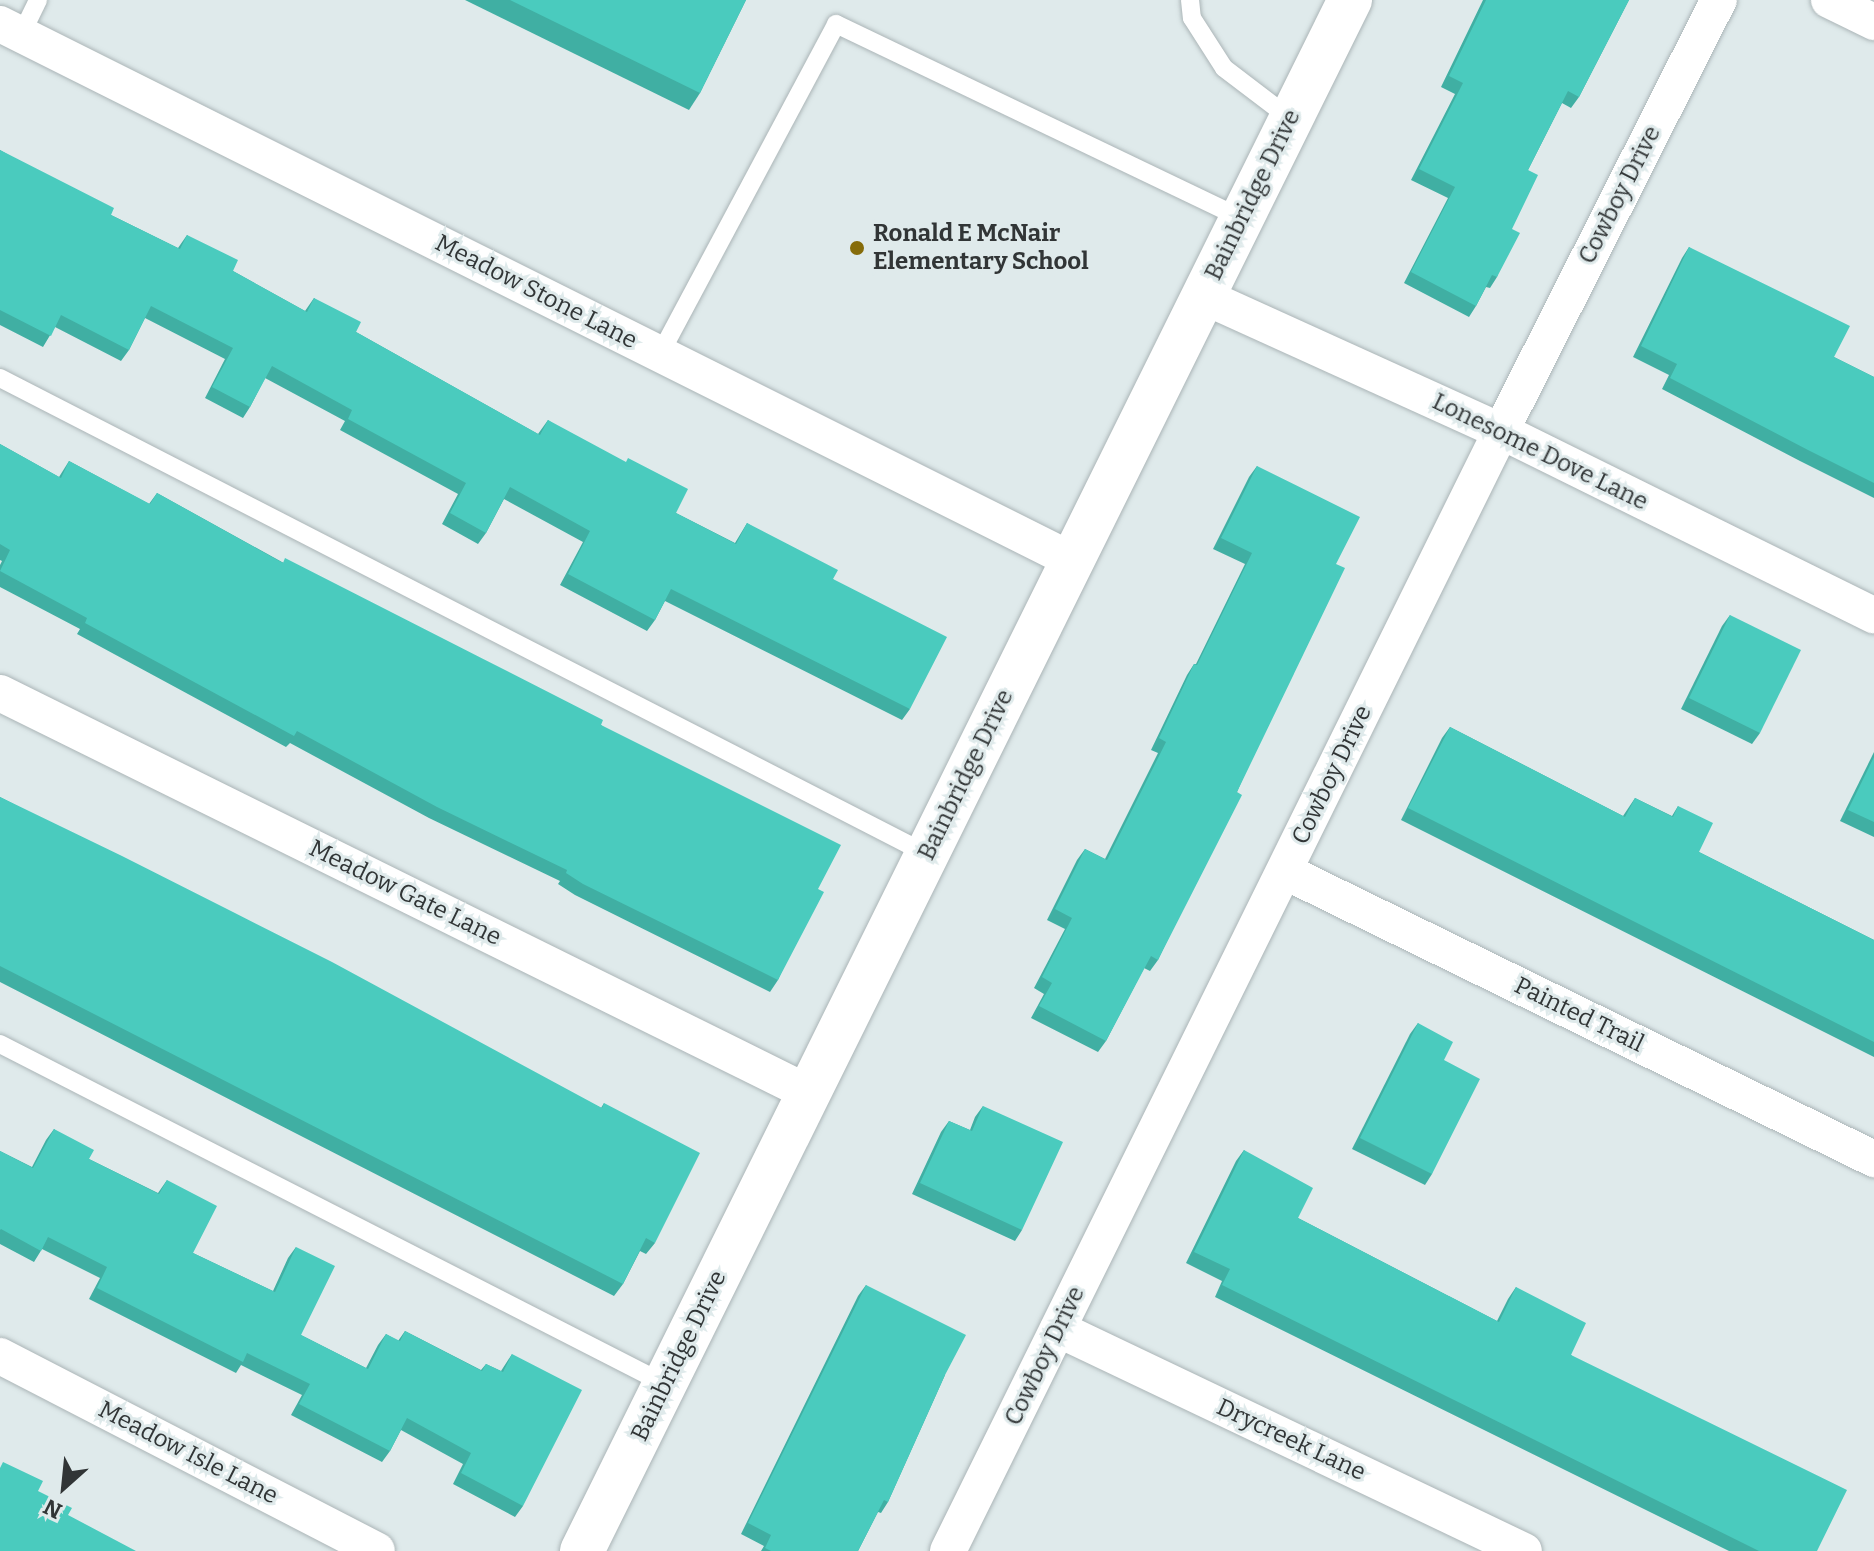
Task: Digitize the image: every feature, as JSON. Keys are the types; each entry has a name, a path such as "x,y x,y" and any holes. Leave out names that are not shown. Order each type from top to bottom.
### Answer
{"street":[{"name":"Bainbridge Drive","path":"582,1551 1350,0"},
{"name":"Cowboy Drive","path":"948,1551 1501,431 1719,0"},
{"path":"1829,0 1874,22"},
{"name":"Meadow Stone Lane","path":"10,30 1072,560"},
{"name":"Lonesome Dove Lane","path":"1203,296 1501,431 1874,615"},
{"name":"Meadow Gate Lane","path":"0,693 809,1093"},
{"name":"Painted Trail","path":"1284,871 1874,1159"},
{"name":"Drycreek Lane","path":"1058,1329 1524,1551"},
{"name":"Meadow Isle Lane","path":"0,1356 377,1551"}],"lane":[{"path":"10,30 38,0"},
{"path":"1190,0 1192,18 1224,68 1291,119"},
{"path":"660,354 836,24 1241,218"},
{"path":"0,378 927,854"},
{"path":"0,1044 665,1384"}],"building":[{"path":"510,0 746,0 700,93"},
{"path":"1486,0 1629,0 1579,97 1568,91 1528,170 1538,175 1512,229 1520,233 1497,277 1492,275 1476,306 1411,272 1455,187 1419,169 1463,83 1449,76"},
{"path":"0,150 114,208 111,215 180,249 187,235 238,260 233,271 307,312 314,298 361,322 356,332 540,435 548,420 626,462 628,458 688,489 676,513 736,544 747,523 838,570 833,579 947,637 910,709 671,589 655,620 568,574 590,531 510,487 486,533 450,513 466,483 348,419 352,410 272,366 250,407 212,387 233,348 151,306 129,350 61,315 51,336 0,310"},
{"path":"1689,247 1850,326 1834,357 1874,377 1874,483 1670,378 1677,364 1641,346"},
{"path":"0,444 61,478 69,461 150,504 157,493 283,563 285,558 603,720 601,725 841,845 818,889 824,892 778,980 583,884 566,873 567,870 437,807 297,731 294,736 85,623 87,618 0,571 10,550 0,544"},
{"path":"1257,466 1360,517 1336,564 1345,568 1237,792 1242,795 1158,960 1151,956 1106,1041 1039,1006 1052,983 1042,977 1072,918 1055,909 1085,849 1107,860 1166,742 1159,738 1252,553 1221,538"},
{"path":"1730,615 1801,650 1760,733 1689,698"},
{"path":"1450,727 1625,817 1635,798 1673,817 1678,806 1713,823 1699,852 1874,940 1874,1042 1408,808"},
{"path":"1874,757 1874,822 1848,810"},
{"path":"0,797 332,962 602,1108 604,1103 700,1153 655,1243 646,1238 623,1284 0,966"},
{"path":"1418,1023 1453,1042 1444,1060 1480,1079 1432,1174 1360,1138"},
{"path":"983,1106 1063,1142 1022,1230 920,1183 949,1121 972,1131"},
{"path":"54,1129 94,1150 89,1159 159,1194 167,1180 217,1206 193,1253 275,1292 296,1247 335,1266 301,1335 368,1369 386,1334 400,1341 405,1331 482,1371 486,1364 503,1372 512,1354 582,1390 523,1506 461,1473 471,1453 407,1418 390,1451 299,1404 310,1384 247,1353 243,1362 97,1288 107,1267 48,1237 41,1251 0,1230 0,1151 33,1168"},
{"path":"1244,1150 1313,1188 1298,1218 1499,1322 1516,1287 1586,1323 1571,1355 1847,1490 1817,1551 1759,1551 1222,1285 1230,1269 1194,1252"},
{"path":"866,1285 966,1335 888,1502 884,1500 858,1551 771,1551 765,1548 771,1535 748,1523"},
{"path":"3,1462 43,1481 38,1491 72,1508 68,1515 136,1551 0,1551 0,1468"}],"place":[{"name":"Ronald E McNair Elementary School","path":"857,248"}]}
